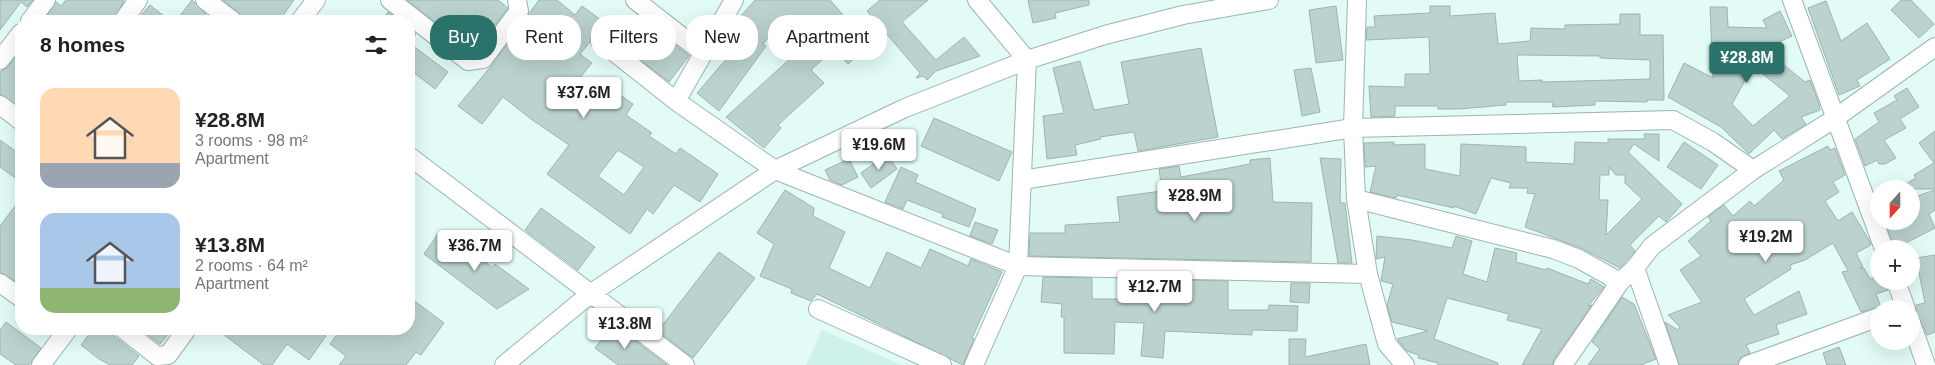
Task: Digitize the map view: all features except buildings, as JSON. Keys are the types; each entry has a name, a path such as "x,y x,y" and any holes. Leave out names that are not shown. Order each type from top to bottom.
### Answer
{"street":[{"path":"35,15 46,0"},
{"path":"127,15 138,0"},
{"path":"305,15 316,0"},
{"path":"390,0 409,15"},
{"path":"415,20 468,62 483,59 519,11 517,0"},
{"path":"635,0 686,40"},
{"path":"725,15 734,0"},
{"path":"974,365 1018,266 1027,60 977,0"},
{"path":"504,365 590,294 775,170 905,108 1027,60 1105,35 1183,15 1269,0"},
{"path":"1357,0 1353,128 1356,199 1368,274 1387,344 1405,365"},
{"path":"1792,0 1881,240"},
{"path":"1,56 15,40"},
{"path":"1562,365 1620,282 1652,246 1753,170 1834,118 1935,47"},
{"path":"624,60 676,101 775,170 1018,266 1368,274"},
{"path":"676,101 700,60"},
{"path":"0,105 15,116"},
{"path":"1022,180 1353,128 1673,120 1713,142 1753,170"},
{"path":"415,161 685,365"},
{"path":"1356,199 1553,249 1579,259 1620,282"},
{"path":"1634,268 1670,365"},
{"path":"0,282 15,293"},
{"path":"818,309 942,365"},
{"path":"1748,365 1870,320"},
{"path":"41,365 62,335"},
{"path":"131,335 157,356 168,355 183,335"},
{"path":"1920,349 1926,365"}],"shaded area":[{"path":"822,330 902,365 806,365"}]}
